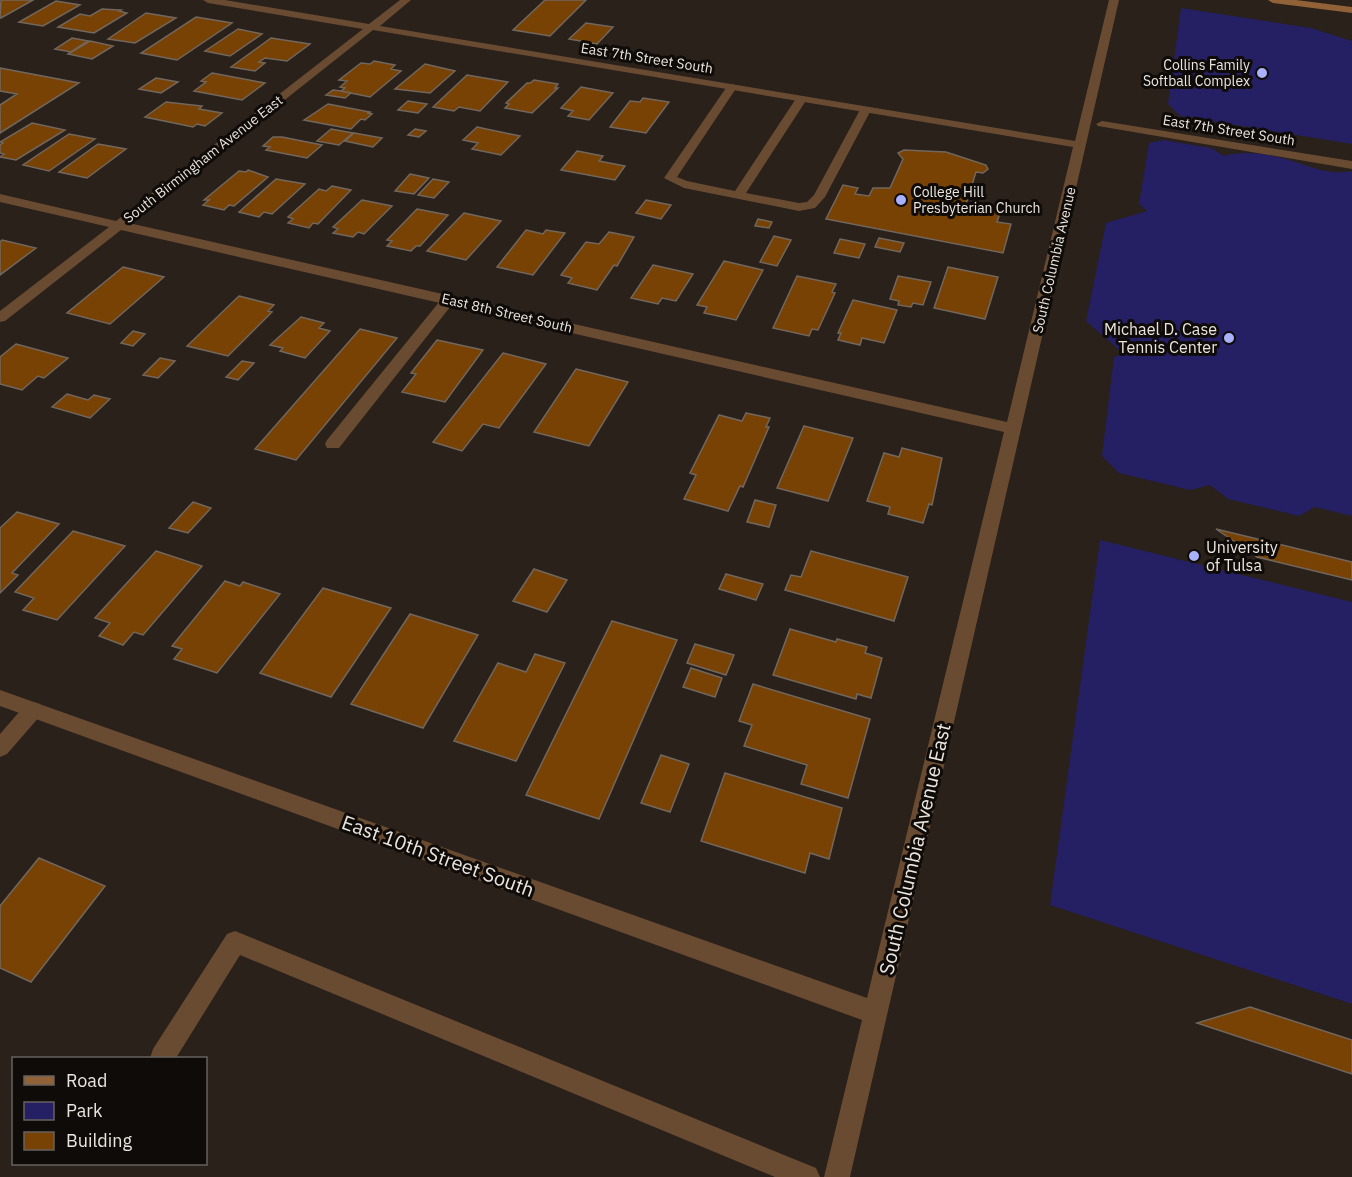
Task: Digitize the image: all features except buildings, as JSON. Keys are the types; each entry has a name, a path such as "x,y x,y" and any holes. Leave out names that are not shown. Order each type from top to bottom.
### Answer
{"street":[{"name":"East 7th Street South","path":"208,0 1081,146"},
{"name":"South Birmingham Avenue East","path":"0,318 406,0"},
{"name":"South Columbia Avenue","path":"993,521 1114,0"},
{"path":"1273,0 1352,10"},
{"path":"732,87 670,178 684,184 799,207 811,205 819,197 865,110"},
{"path":"738,195 801,99"},
{"name":"East 7th Street South","path":"1102,124 1352,165"},
{"name":"East 8th Street South","path":"0,198 1014,429"},
{"path":"333,444 448,300"},
{"name":"South Columbia Avenue East","path":"837,1177 993,521"},
{"name":"East 10th Street South","path":"0,698 877,1013"},
{"path":"0,748 33,710"},
{"path":"163,1057 236,942 807,1177"}],"green space":[{"name":"Collins Family Softball Complex","path":"1181,8 1311,28 1352,41 1352,144 1180,116 1168,104"},
{"name":"Michael D. Case Tennis Center","path":"1163,140 1211,148 1224,156 1239,153 1265,155 1327,171 1352,171 1352,516 1315,507 1299,516 1228,499 1210,485 1190,490 1119,473 1102,456 1114,357 1124,354 1086,321 1106,223 1147,211 1139,204 1149,143"},
{"path":"1100,540 1352,602 1352,1004 1050,905"}],"place":[{"name":"Collins Family Softball Complex","path":"1262,73"},
{"name":"College Hill Presbyterian Church","path":"901,200"},
{"name":"Michael D. Case Tennis Center","path":"1229,338"},
{"name":"University of Tulsa","path":"1194,556"}]}
